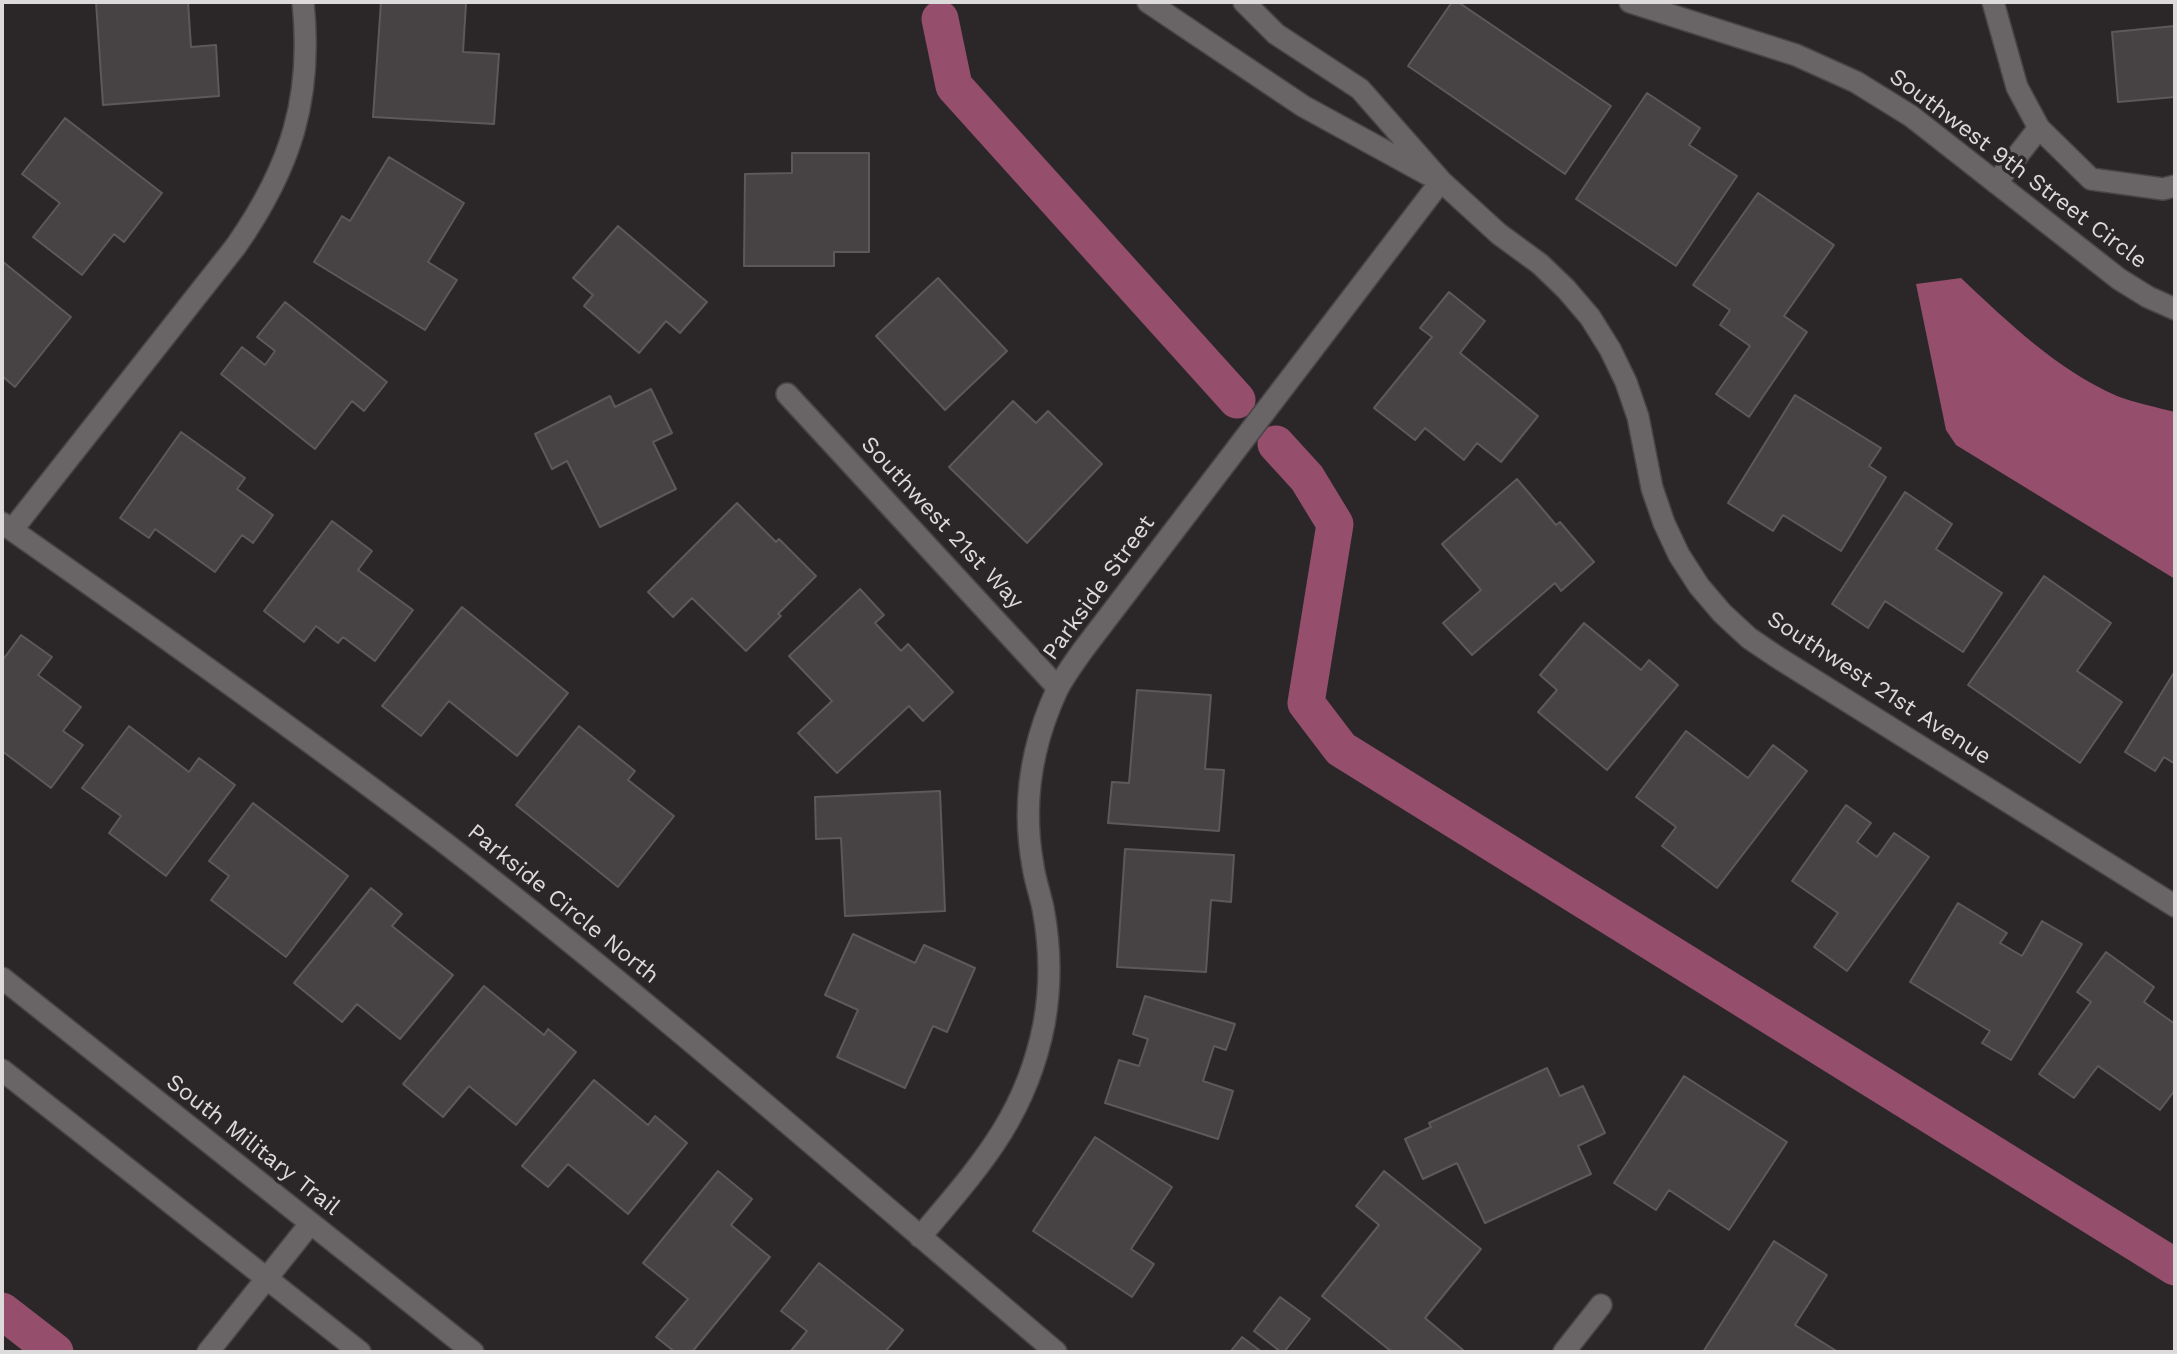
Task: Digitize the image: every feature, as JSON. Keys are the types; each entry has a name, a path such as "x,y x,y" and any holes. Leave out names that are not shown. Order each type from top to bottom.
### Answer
{"street":[{"path":"7,526 236,246 258,214 281,169 300,108 306,58 303,2"},
{"name":"Southwest 21st Avenue","path":"1148,2 1177,10 1300,103 1441,181"},
{"name":"Southwest 21st Avenue","path":"1244,2 1276,34 1360,89 1441,181 1499,234 1539,264 1566,289 1590,317 1626,382 1637,417 1652,488 1664,523 1679,555 1699,586 1722,613 1749,638 1777,657 2175,906"},
{"name":"Southwest 9th Street Circle","path":"1630,2 1689,11 1856,82 1911,116 2119,279 2148,297 2175,309"},
{"path":"1993,2 2017,87 2039,128 2091,179 2163,189 2175,186"},
{"path":"1996,183 2039,128"},
{"name":"Parkside Street","path":"920,1237 984,1161 1005,1130 1035,1060 1047,997 1048,946 1028,832 1028,797 1042,728 1058,688 1083,650 1441,181"},
{"name":"Southwest 21st Way","path":"787,394 1058,688"},
{"name":"Parkside Circle North","path":"7,526 240,690 446,844 648,1006 1056,1352"},
{"name":"South Military Trail","path":"2,978 473,1352"},
{"path":"2,1070 360,1352"},
{"path":"208,1352 310,1224"},
{"path":"1564,1352 1601,1305"}],"shaded area":[{"path":"1961,278 2053,359 2117,396 2175,412 2175,579 1956,445 1946,430 1916,284"}],"building":[{"path":"96,2 188,2 191,47 216,45 219,96 103,105"},
{"path":"381,2 466,3 463,52 499,54 494,124 373,117"},
{"path":"1452,2 1458,2 1611,106 1565,174 1408,66"},
{"path":"2175,26 2175,97 2118,102 2112,32"},
{"path":"1647,93 1700,128 1689,145 1737,176 1676,266 1576,199"},
{"path":"65,118 162,193 124,242 114,234 82,275 33,237 60,203 22,174"},
{"path":"792,153 869,153 869,252 834,252 834,266 744,266 745,174 792,173"},
{"path":"389,157 464,203 428,262 457,280 425,330 314,262 342,216 350,221"},
{"path":"1758,193 1834,245 1784,316 1807,332 1749,417 1716,394 1750,346 1720,325 1730,310 1693,285"},
{"path":"618,226 707,302 680,333 666,321 639,353 584,306 593,295 573,278"},
{"path":"2,261 71,317 15,387 2,376"},
{"path":"938,278 1007,351 945,410 876,336"},
{"path":"1449,292 1485,321 1460,353 1538,416 1501,462 1477,443 1464,460 1425,428 1415,440 1374,408 1432,337 1420,328"},
{"path":"285,302 387,382 364,411 352,401 315,449 221,374 242,347 265,365 275,351 257,337"},
{"path":"651,389 672,433 653,442 676,489 600,527 567,461 552,469 535,434 610,396 615,407"},
{"path":"1795,395 1881,448 1869,466 1886,477 1841,551 1783,515 1773,531 1728,503"},
{"path":"1013,401 1036,423 1048,411 1102,464 1027,543 949,467"},
{"path":"181,432 245,478 237,489 273,515 253,543 242,535 215,572 155,529 149,538 120,518"},
{"path":"1517,479 1556,525 1560,522 1594,562 1561,591 1555,583 1472,655 1443,623 1481,590 1442,544"},
{"path":"1905,492 1952,524 1936,549 2002,593 1963,652 1885,601 1868,628 1832,604"},
{"path":"737,503 776,542 779,539 816,576 746,651 692,598 673,617 648,592"},
{"path":"332,521 372,551 358,570 413,610 375,661 343,637 338,643 316,626 304,642 264,611"},
{"path":"2044,576 2111,623 2077,671 2122,702 2080,763 1968,685"},
{"path":"860,589 884,615 875,623 901,651 908,644 953,692 923,721 909,706 837,773 798,733 832,701 789,656"},
{"path":"462,607 568,693 517,756 449,701 421,736 382,706"},
{"path":"1584,623 1641,670 1649,660 1678,685 1607,770 1538,712 1557,690 1540,675"},
{"path":"21,635 52,657 38,675 81,707 63,731 83,745 51,788 2,751 2,661"},
{"path":"2175,671 2175,764 2164,757 2155,771 2125,752"},
{"path":"1137,690 1211,695 1205,769 1224,770 1219,831 1108,823 1112,782 1129,783"},
{"path":"129,726 189,772 199,758 235,785 166,876 109,833 121,816 82,788"},
{"path":"579,726 635,771 628,780 674,816 618,887 516,805"},
{"path":"1686,731 1748,778 1773,745 1807,771 1717,888 1662,846 1676,827 1636,797"},
{"path":"940,791 945,911 845,916 841,838 816,839 815,797"},
{"path":"253,803 348,876 286,957 211,900 229,876 209,861"},
{"path":"1846,805 1871,823 1857,842 1877,857 1894,833 1929,857 1847,971 1814,947 1838,913 1792,881"},
{"path":"1125,849 1234,855 1231,902 1211,900 1206,972 1117,967"},
{"path":"371,888 402,914 392,926 453,975 400,1039 357,1004 342,1022 294,983"},
{"path":"1958,903 2007,933 2000,943 2022,956 2042,921 2082,944 2011,1060 1982,1043 1990,1031 1910,982"},
{"path":"853,934 915,963 924,945 975,968 947,1032 933,1026 905,1088 837,1057 858,1010 825,995"},
{"path":"2106,952 2154,987 2144,1002 2175,1024 2175,1090 2160,1110 2098,1066 2074,1098 2039,1074 2091,1002 2077,992"},
{"path":"484,986 544,1035 548,1029 576,1052 516,1125 469,1086 443,1117 403,1084"},
{"path":"1145,996 1235,1024 1226,1050 1214,1046 1203,1081 1233,1091 1218,1139 1105,1103 1119,1060 1139,1066 1148,1039 1133,1034"},
{"path":"1547,1068 1560,1096 1583,1086 1605,1133 1578,1146 1591,1174 1485,1223 1457,1163 1423,1179 1405,1139 1431,1127 1429,1123"},
{"path":"1684,1076 1787,1142 1729,1230 1669,1190 1656,1210 1614,1183"},
{"path":"594,1080 648,1125 655,1116 687,1143 628,1214 568,1164 548,1187 522,1166"},
{"path":"1095,1137 1172,1187 1131,1249 1154,1264 1132,1297 1033,1231"},
{"path":"718,1171 752,1199 731,1225 770,1257 692,1352 675,1352 656,1337 688,1299 643,1263"},
{"path":"1384,1171 1481,1249 1425,1318 1463,1350 1461,1352 1392,1352 1322,1296 1379,1225 1356,1206"},
{"path":"1774,1241 1827,1275 1795,1325 1838,1352 1703,1352"},
{"path":"819,1263 903,1330 885,1352 790,1352 807,1331 781,1311"},
{"path":"1280,1297 1310,1319 1284,1352 1254,1331"},
{"path":"1242,1337 1262,1352 1230,1352"}],"waterway":[{"path":"940,19 954,86 1237,400"},
{"path":"1276,444 1307,478 1335,524 1306,703 1341,749 2175,1267"},
{"path":"2,1311 55,1352"}]}
